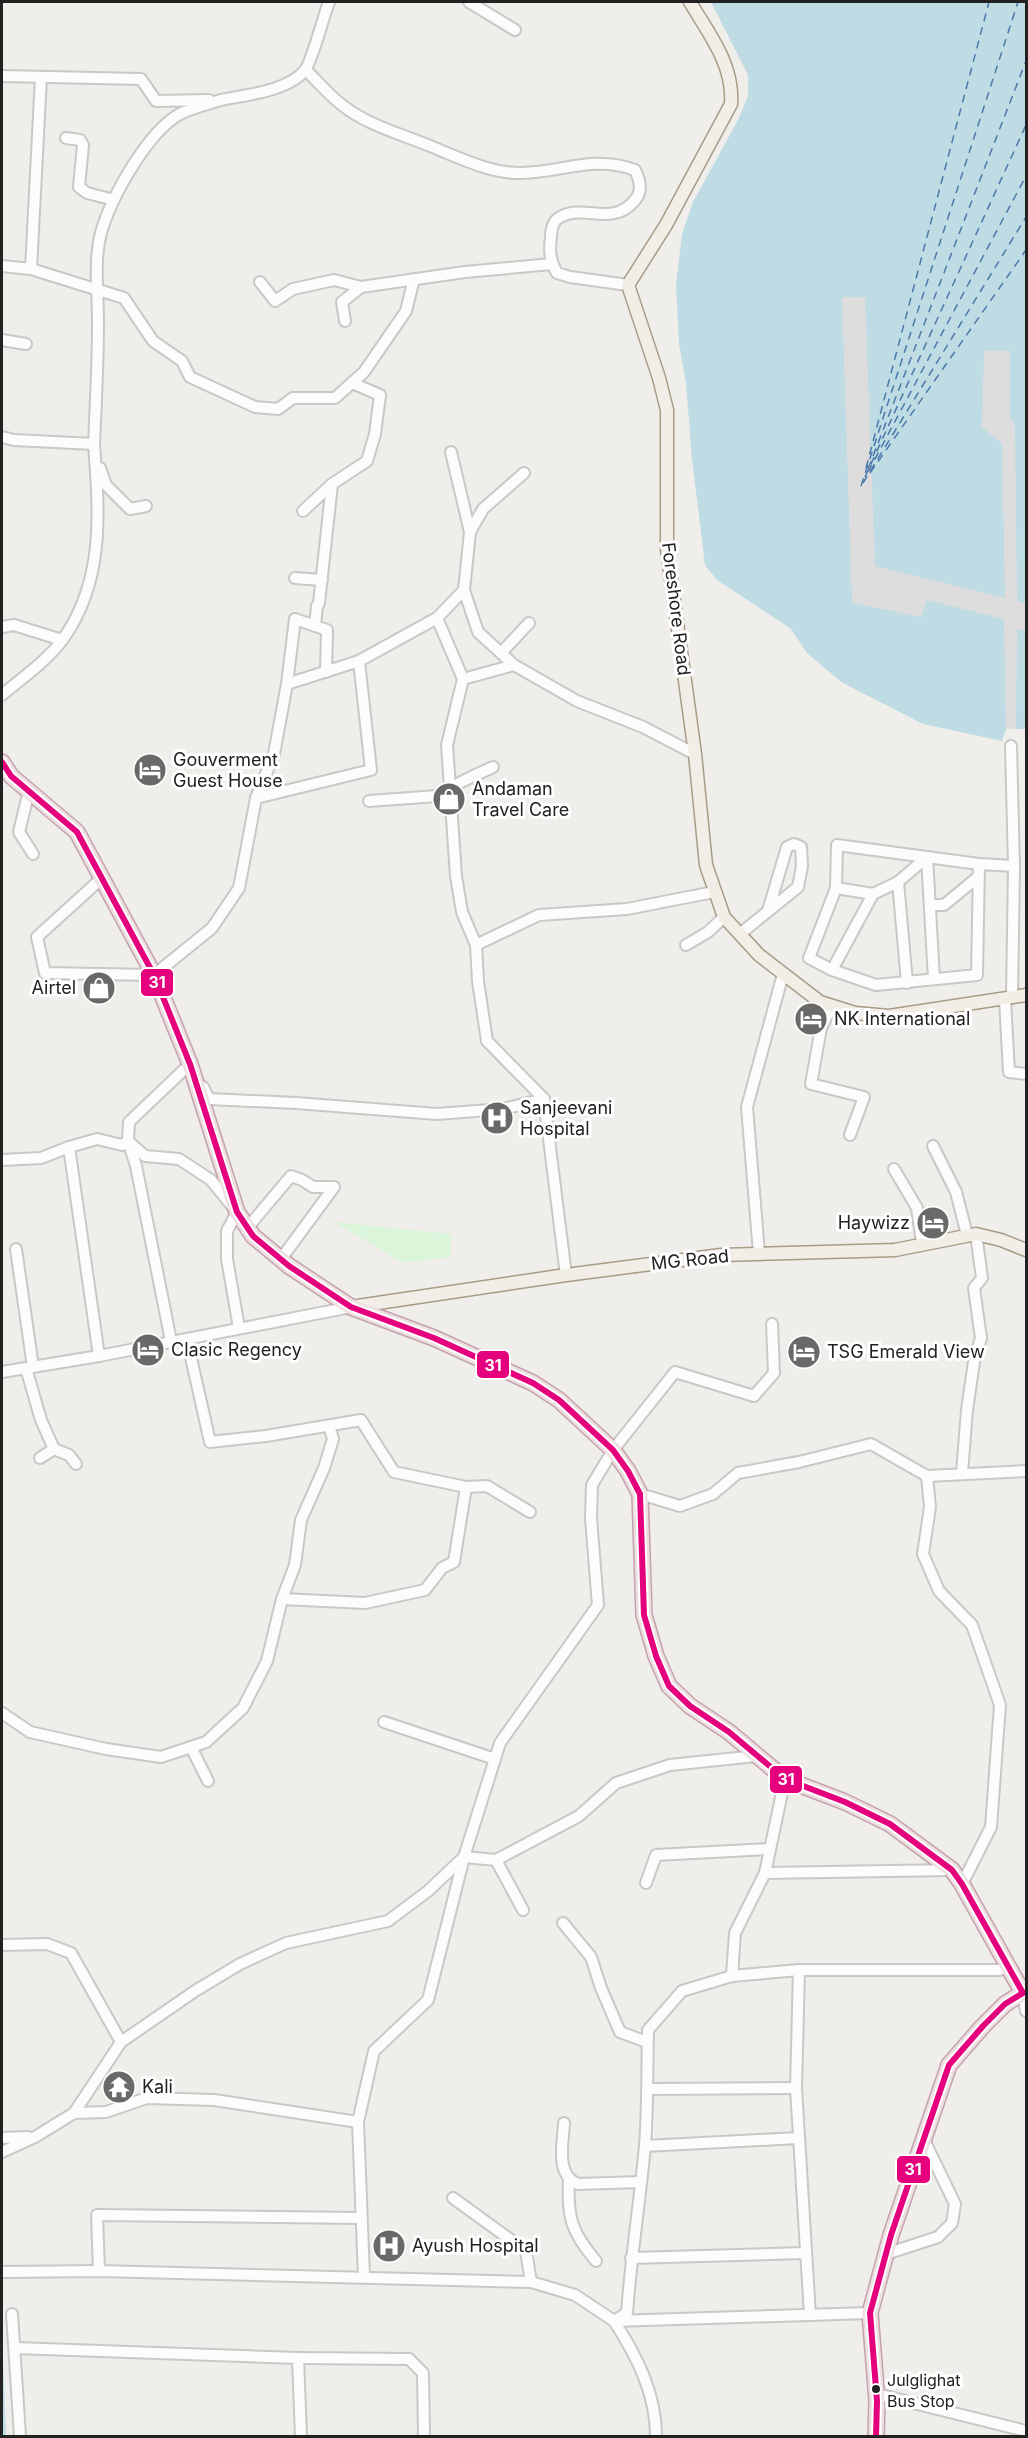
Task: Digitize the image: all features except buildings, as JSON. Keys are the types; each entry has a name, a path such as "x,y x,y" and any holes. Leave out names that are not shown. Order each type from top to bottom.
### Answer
{"highway":[{"path":"2,762 11,776 77,832 154,975 190,1064 237,1212 253,1236 281,1259 351,1307 435,1338 533,1383 559,1400 613,1450 628,1471 640,1494 644,1615 656,1656 669,1686 690,1706 729,1731 785,1779 845,1802 890,1824 952,1870 1025,1993 1005,2004 950,2065 924,2140 886,2254 870,2313 877,2394 876,2436"}],"main road":[{"path":"628,285 666,225 731,104 733,86 726,64 690,2"},
{"name":"Foreshore Road","path":"628,285 659,378 667,410 667,549 695,754 706,865 724,917 759,955 820,1002 855,1013 889,1016 1026,995"},
{"name":"MG Road","path":"351,1307 566,1275 721,1256 895,1250 971,1234 1000,1240 1026,1250"}],"street":[{"path":"2,76 141,80 156,100 222,100 257,95 286,83 306,70 329,2"},
{"path":"469,2 515,30"},
{"path":"306,70 343,106 383,128 477,165 519,174 593,163 616,163 635,170 640,181 639,196 627,209 610,215 574,214 560,217 552,226 549,250 557,273 628,285"},
{"path":"31,269 42,77"},
{"path":"2,695 62,640 85,595 97,557 98,486 94,444 98,249 102,228 135,161 154,138 178,116 222,100"},
{"path":"66,138 80,140 83,145 79,187 87,193 114,200"},
{"path":"260,282 275,301 293,289 334,280 361,287 552,264"},
{"path":"2,266 31,269 124,298 153,341 182,361 190,377 255,407 278,409 293,398 335,398 364,372 406,310 414,279"},
{"path":"345,321 342,302 361,287"},
{"path":"2,340 26,344"},
{"path":"303,511 332,484 367,461 375,434 380,395 352,383"},
{"path":"2,438 94,444"},
{"path":"451,452 470,532 464,591 478,632 514,664 577,701 643,727 695,754"},
{"path":"95,457 106,485 130,509 146,506"},
{"path":"470,532 483,509 524,473"},
{"path":"315,626 332,484"},
{"path":"295,578 322,580"},
{"path":"287,684 359,661 436,618 464,591"},
{"path":"436,618 463,679 447,745 456,876 462,912 476,945 478,981 487,1041 544,1099 566,1275"},
{"path":"102,878 37,937 45,973 154,975 212,928 239,888 255,798 274,754 287,684 294,620 327,630 326,672"},
{"path":"501,653 529,623"},
{"path":"2,627 14,625 62,640"},
{"path":"255,798 371,770 359,661"},
{"path":"463,679 514,664"},
{"path":"1011,746 1014,866 1008,998 1009,1072 1026,1074"},
{"path":"451,792 457,783 475,777 493,767"},
{"path":"29,791 19,832 33,854"},
{"path":"369,801 451,792"},
{"path":"740,934 798,887 802,866 801,848 794,844 787,847 768,911"},
{"path":"979,864 977,975 876,985 832,970 809,958 836,888 837,844 979,864 1014,866"},
{"path":"836,888 873,894 898,882 927,857"},
{"path":"927,857 934,979"},
{"path":"930,905 944,905 978,877"},
{"path":"898,882 907,983"},
{"path":"476,945 539,915 627,909 714,892"},
{"path":"832,970 873,894"},
{"path":"686,945 708,932 724,917"},
{"path":"759,1253 747,1107 783,974"},
{"path":"832,1006 821,1029 811,1084 864,1097 850,1135"},
{"path":"171,1341 136,1166 128,1141 129,1122 190,1064 209,1099 436,1114 503,1108 544,1099"},
{"path":"2,1160 41,1158 97,1139 122,1145 128,1141"},
{"path":"128,1141 144,1156 179,1159 211,1180 237,1212 227,1231 227,1260 239,1329"},
{"path":"933,1146 956,1192 971,1234 982,1278 974,1288 981,1338 974,1362 962,1473"},
{"path":"69,1147 99,1356"},
{"path":"894,1169 916,1208 922,1243"},
{"path":"248,1227 291,1176 313,1187 334,1187 281,1259"},
{"path":"16,1249 30,1367 41,1420 54,1449 69,1455 76,1464"},
{"path":"2,1372 187,1340 351,1307"},
{"path":"364,2277 358,2122 374,2051 428,2000 464,1857 500,1743 598,1605 591,1518 592,1485 613,1450 675,1372 754,1396 774,1373 772,1324"},
{"path":"187,1340 210,1442 361,1420 394,1472 466,1487 487,1486 530,1512"},
{"path":"2,1713 30,1732 106,1749 161,1757 207,1742 243,1708 267,1661 282,1599 294,1565 301,1520 324,1468 333,1439 329,1426"},
{"path":"640,1494 680,1506 712,1494 738,1473 799,1462 871,1444 927,1476 1026,1471"},
{"path":"40,1458 54,1449"},
{"path":"927,1476 930,1507 923,1554 939,1591 972,1626 1000,1705 991,1827 962,1884"},
{"path":"282,1599 364,1603 425,1590 442,1568 454,1562 466,1487"},
{"path":"384,1722 495,1759"},
{"path":"191,1747 208,1781"},
{"path":"2,2152 34,2137 74,2113 121,2042 231,1969 286,1942 388,1921 428,1891 464,1857 496,1860 579,1816 616,1783 670,1765 756,1756"},
{"path":"732,1976 735,1933 765,1873 785,1779"},
{"path":"646,1883 656,1855 770,1849"},
{"path":"496,1860 522,1910"},
{"path":"765,1873 952,1870"},
{"path":"563,1923 591,1957 601,1988 620,2032 647,2042"},
{"path":"2,1945 47,1944 71,1953 121,2042"},
{"path":"614,2321 627,2313 631,2258 645,2146 648,2030 682,1991 732,1976 799,1970 999,1970 1008,1967"},
{"path":"799,1970 796,2088 804,2253 810,2315"},
{"path":"1025,1993 1026,2011"},
{"path":"648,2089 796,2088"},
{"path":"74,2113 106,2112 147,2098 214,2100 358,2122"},
{"path":"564,2123 564,2173 569,2180 578,2184 640,2182"},
{"path":"2,2138 34,2137"},
{"path":"645,2146 798,2138"},
{"path":"886,2254 938,2237 952,2223 955,2204 924,2140"},
{"path":"569,2180 568,2202 571,2224 580,2242 596,2262"},
{"path":"453,2198 526,2251 531,2282"},
{"path":"99,2271 97,2216 360,2218"},
{"path":"631,2258 804,2253"},
{"path":"2,2272 99,2271 531,2282 575,2295 614,2321 635,2353 656,2414 656,2436"},
{"path":"614,2321 870,2313"},
{"path":"12,2314 20,2436"},
{"path":"15,2348 298,2358 409,2359 423,2373 424,2436"},
{"path":"298,2358 301,2436"},
{"path":"877,2394 1026,2431"}],"green space":[{"path":"334,1222 451,1234 451,1257 403,1263"}],"water":[{"path":"711,2 1026,2 1026,729 1006,729 1002,741 923,724 841,682 807,653 790,628 717,580 705,565 692,459 686,383 679,344 676,285 682,234 693,202 738,120 748,96 748,75"},
{"path":"2,2335 6,2436 2,2436"}],"pier":[{"path":"842,297 865,297 875,566 1005,598 1002,443 982,427 984,351 1010,351 1010,416 1015,427 1017,601 1026,604 1026,631 1017,629 1016,729 1006,729 1004,619 927,600 921,617 852,603"}],"ferry route":[{"path":"866,468 989,2"},
{"path":"861,486 1018,2"},
{"path":"868,469 1026,61"},
{"path":"865,477 1026,125"},
{"path":"868,472 1026,176"},
{"path":"863,483 1026,217"},
{"path":"870,473 1026,250"}],"transit line":[{"name":"31","path":"2,762 11,776 77,832 154,975 190,1064 237,1212 253,1236 289,1266 351,1307 434,1338 533,1383 559,1400 613,1450 628,1471 640,1494 644,1615 656,1656 669,1686 690,1706 729,1732 785,1779 845,1802 890,1824 952,1870 1023,1993 1005,2004 949,2065 891,2235 870,2313 877,2401 876,2436"}],"place":[{"name":"Gouverment Guest House","path":"150,770"},
{"name":"Andaman Travel Care","path":"449,799"},
{"name":"Airtel","path":"99,988"},
{"name":"NK International","path":"811,1019"},
{"name":"Sanjeevani Hospital","path":"497,1118"},
{"name":"Haywizz","path":"933,1223"},
{"name":"Clasic Regency","path":"148,1350"},
{"name":"TSG Emerald View","path":"804,1352"},
{"name":"Kali","path":"119,2087"},
{"name":"Ayush Hospital","path":"389,2246"},
{"name":"Julglighat Bus Stop","path":"876,2389"}]}
